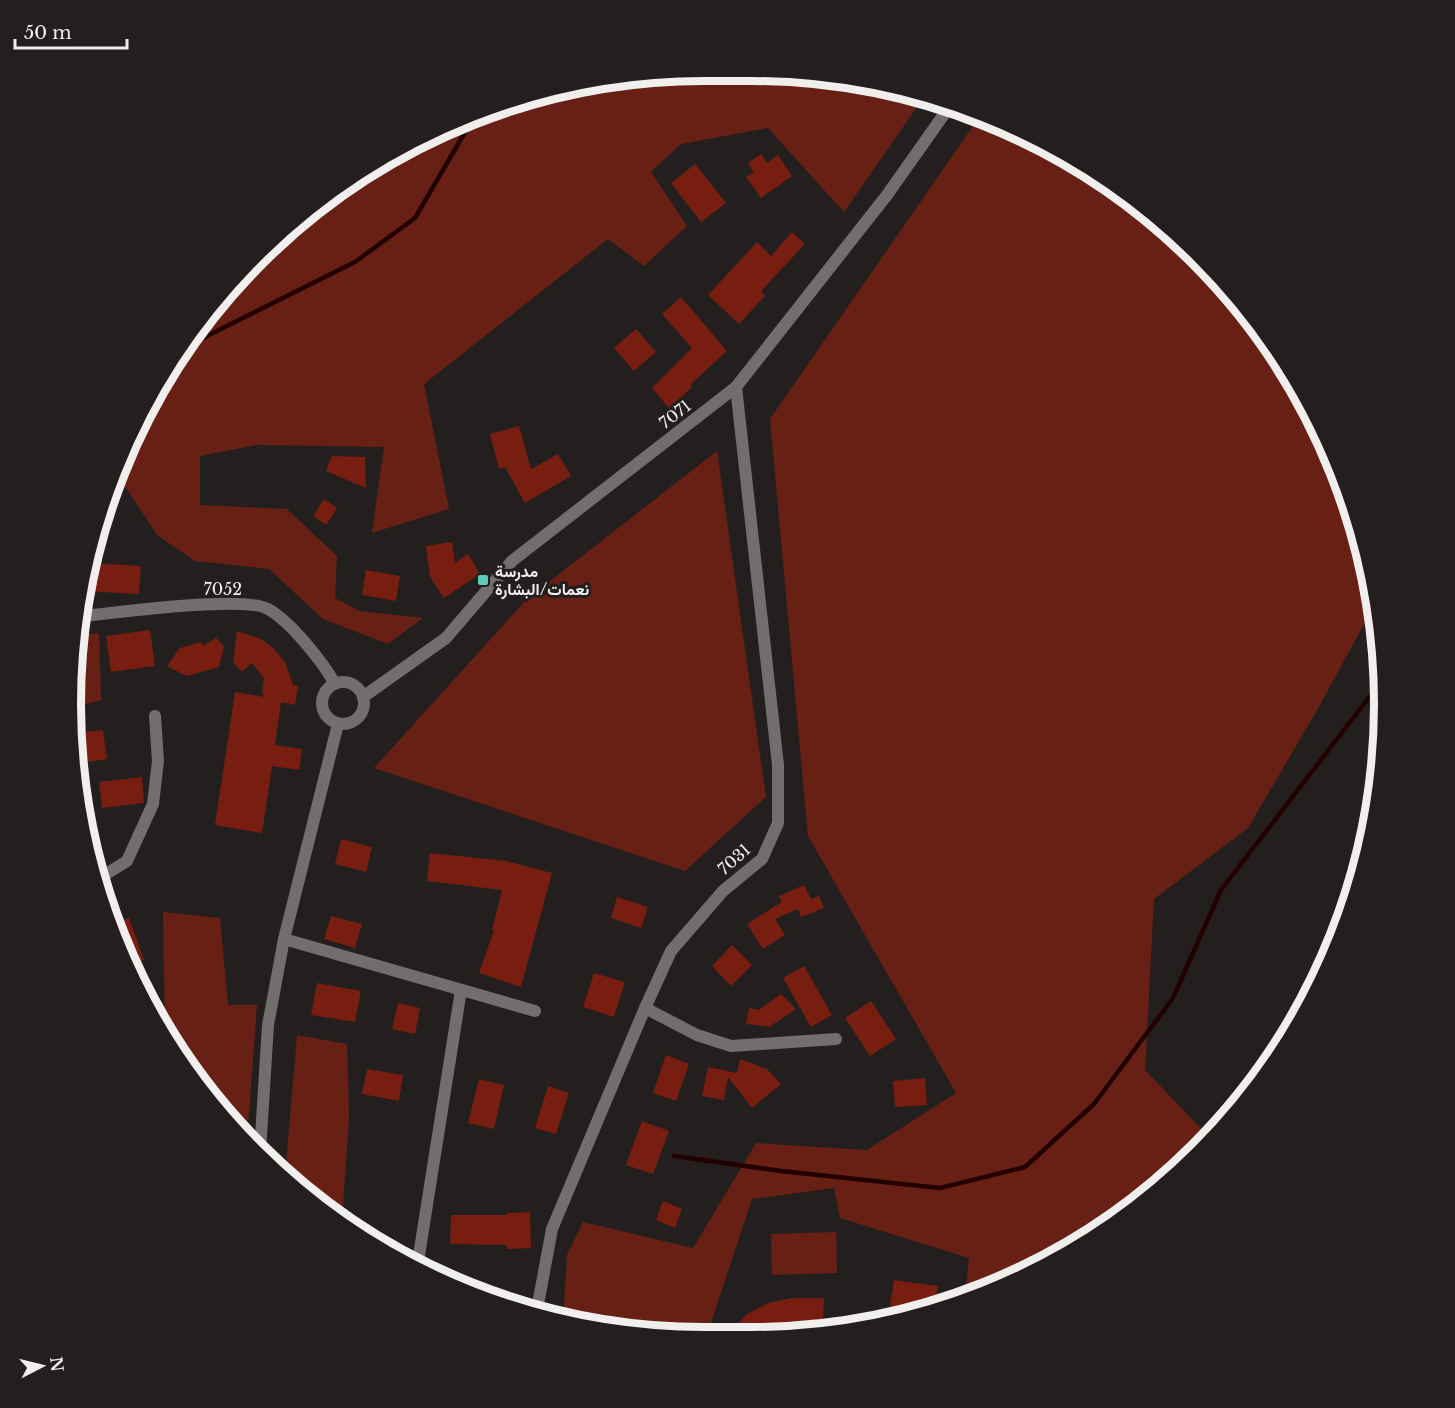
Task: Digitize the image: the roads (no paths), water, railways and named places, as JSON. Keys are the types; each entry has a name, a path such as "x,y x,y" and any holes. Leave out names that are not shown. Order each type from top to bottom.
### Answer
{"street":[{"name":"7071","path":"363,697 446,638 512,561 736,387 887,195 945,112"},
{"name":"7031","path":"538,1304 552,1229 671,951 723,891 762,859 778,823 778,765 736,387"},
{"name":"7052","path":"87,616 229,603 267,608 288,626 329,672 335,684"},
{"path":"335,684 353,685 363,697 364,704 359,717 346,724 338,724 327,717 322,706 324,693 335,684"},
{"path":"105,875 127,861 153,804 158,761 155,716"},
{"path":"261,1142 268,1025 284,939 338,724"},
{"path":"284,939 535,1011"},
{"path":"419,1258 461,990"},
{"path":"645,1008 697,1035 731,1046 836,1040"}],"waterway":[{"path":"199,340 355,262 415,218 468,127"},
{"path":"674,1156 781,1171 940,1188 1025,1167 1094,1104 1173,998 1221,890 1374,691"}],"place":[{"name":"مدرسة نعمات/البشارة","path":"483,580"}]}
